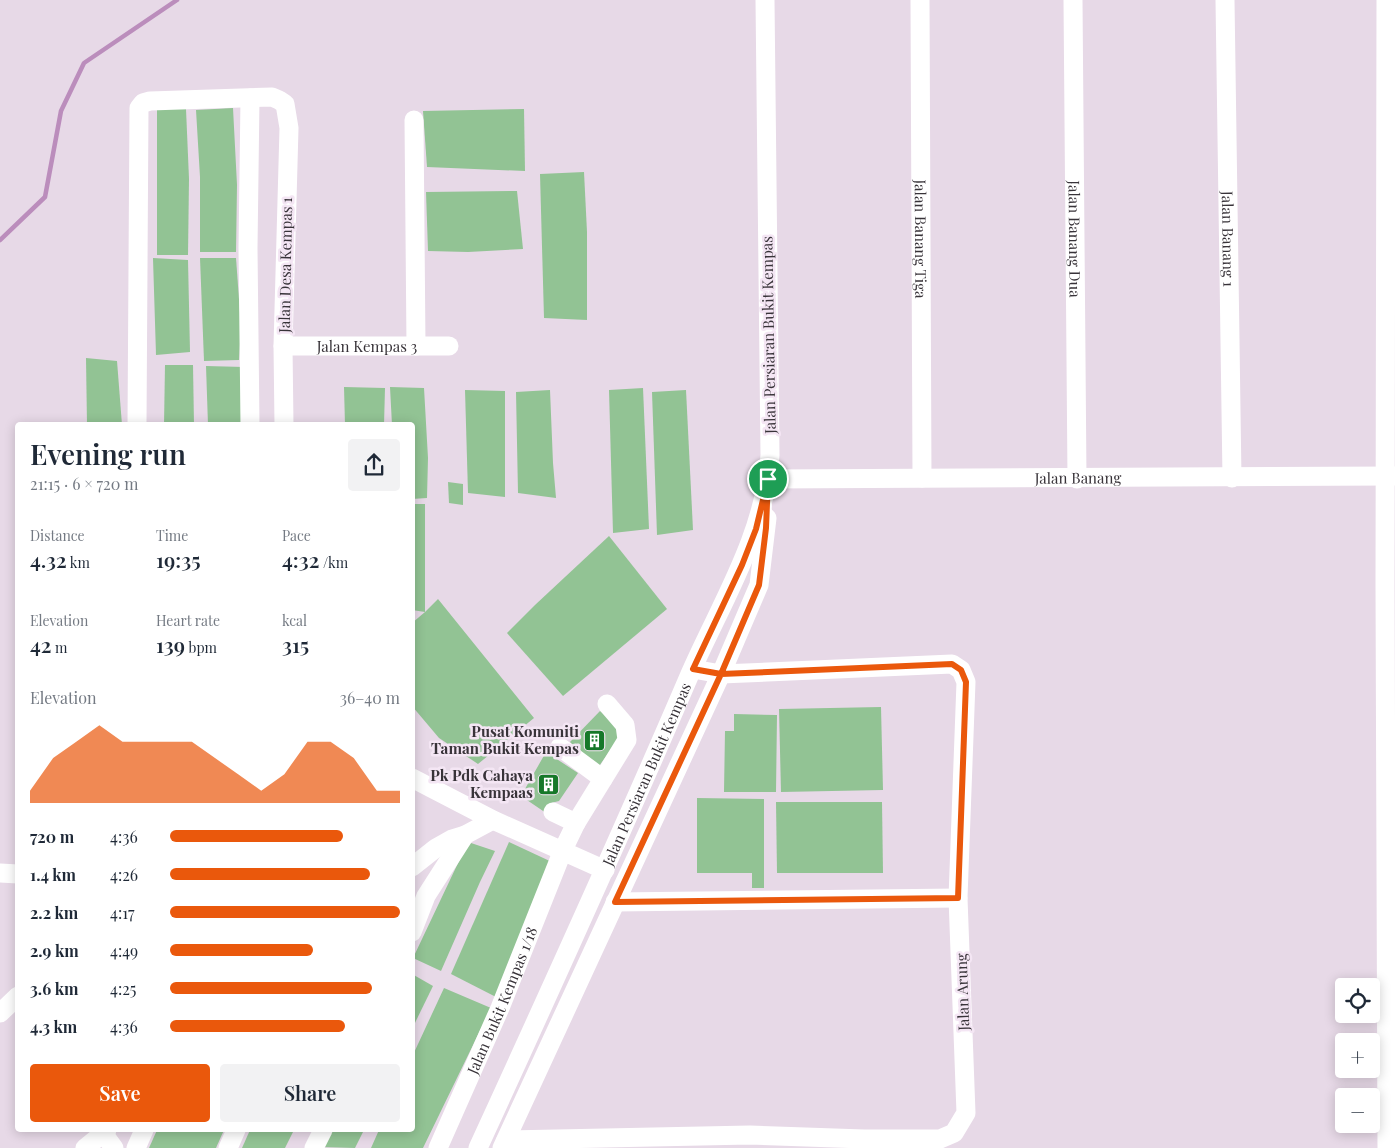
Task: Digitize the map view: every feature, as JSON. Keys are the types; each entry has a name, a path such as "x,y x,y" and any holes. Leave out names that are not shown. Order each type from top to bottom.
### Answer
{"street":[{"name":"Jalan Persiaran Bukit Kempas","path":"478,1148 605,870 756,529 768,479 770,455 765,0"},
{"name":"Jalan Banang Tiga","path":"920,0 922,478"},
{"name":"Jalan Banang Dua","path":"1073,0 1077,479"},
{"name":"Jalan Banang 1","path":"1225,0 1232,478"},
{"path":"1386,0 1390,148 1390,476 1385,594 1387,1148"},
{"path":"137,422 138,108 150,102 250,98 248,248 250,422"},
{"name":"Jalan Desa Kempas 1","path":"250,98 272,98 285,104 289,128 283,346 284,422"},
{"path":"414,120 416,346"},
{"name":"Jalan Kempas 3","path":"283,346 449,346"},
{"name":"Jalan Banang","path":"768,479 1390,476"},
{"path":"504,1144 721,674 759,585 766,528 768,479"},
{"name":"Jalan Arung","path":"504,1144 750,1142 864,1144 940,1139 954,1132 966,1113 958,898 966,682 961,670 952,664 721,674 693,669"},
{"name":"Jalan Bukit Kempas 1/18","path":"438,1148 500,1008 563,850 576,823 626,740 625,725 607,704"},
{"path":"560,747 603,779"},
{"path":"415,780 493,820 605,870"},
{"path":"553,812 576,823"},
{"path":"415,865 436,848 493,820"},
{"path":"415,914 419,891 465,835"},
{"path":"0,873 15,874"},
{"path":"615,902 958,898"},
{"path":"0,1013 15,999"},
{"path":"86,1148 105,1132 114,1148"},
{"path":"136,1148 143,1132"},
{"path":"228,1148 235,1132"},
{"path":"314,1148 322,1132"}],"building":[{"path":"157,108 186,109 189,179 188,255 157,255"},
{"path":"233,108 237,185 236,252 200,252 200,177 196,110"},
{"path":"524,109 525,171 427,167 423,111"},
{"path":"584,172 587,232 587,320 544,318 540,174"},
{"path":"517,191 523,249 468,252 428,251 426,192"},
{"path":"153,258 188,260 190,352 156,355"},
{"path":"200,258 236,258 241,327 239,360 204,361"},
{"path":"86,358 117,361 122,422 87,422"},
{"path":"165,365 193,365 194,422 164,422"},
{"path":"206,366 244,367 246,422 208,422"},
{"path":"344,387 385,388 384,422 345,422"},
{"path":"390,387 424,388 428,458 427,498 415,499 415,422 392,422"},
{"path":"643,388 649,529 613,533 609,390"},
{"path":"465,390 505,391 505,497 468,493"},
{"path":"550,390 556,498 518,493 516,392"},
{"path":"686,390 693,530 657,535 652,392"},
{"path":"448,482 463,484 463,505 449,503"},
{"path":"415,504 425,504 425,612 415,610"},
{"path":"609,536 667,609 563,696 507,633"},
{"path":"438,599 534,718 478,764 439,738 415,710 415,620"},
{"path":"881,707 883,790 781,792 779,709"},
{"name":"Pusat Komuniti Taman Bukit Kempas","path":"600,711 619,728 619,738 597,769 570,742"},
{"path":"734,714 777,715 776,792 724,792 725,731 734,731"},
{"name":"Pk Pdk Cahaya Kempaas","path":"546,752 578,773 559,801 551,803 546,813 521,796"},
{"path":"697,798 764,799 764,888 752,888 752,873 697,873"},
{"path":"776,802 882,802 883,873 777,873"},
{"path":"468,842 495,851 441,971 415,959 415,954"},
{"path":"509,842 554,863 496,997 451,974"},
{"path":"415,976 433,986 415,1023"},
{"path":"444,988 491,1008 423,1148 371,1148 378,1132 415,1132 415,1051"},
{"path":"156,1132 223,1132 216,1148 149,1148"},
{"path":"249,1132 293,1132 285,1148 242,1148"},
{"path":"328,1132 363,1132 355,1148 321,1147"}],"waterway":[{"path":"0,240 45,197 61,111 84,63 177,0"}],"place":[{"name":"Pusat Komuniti Taman Bukit Kempas","path":"595,740"},
{"name":"Pk Pdk Cahaya Kempaas","path":"549,784"}],"route":[{"path":"768,479 756,529 742,565 693,669 721,674 952,664 961,670 966,682 958,898 615,902 721,674 759,585 766,528 768,479"}]}
